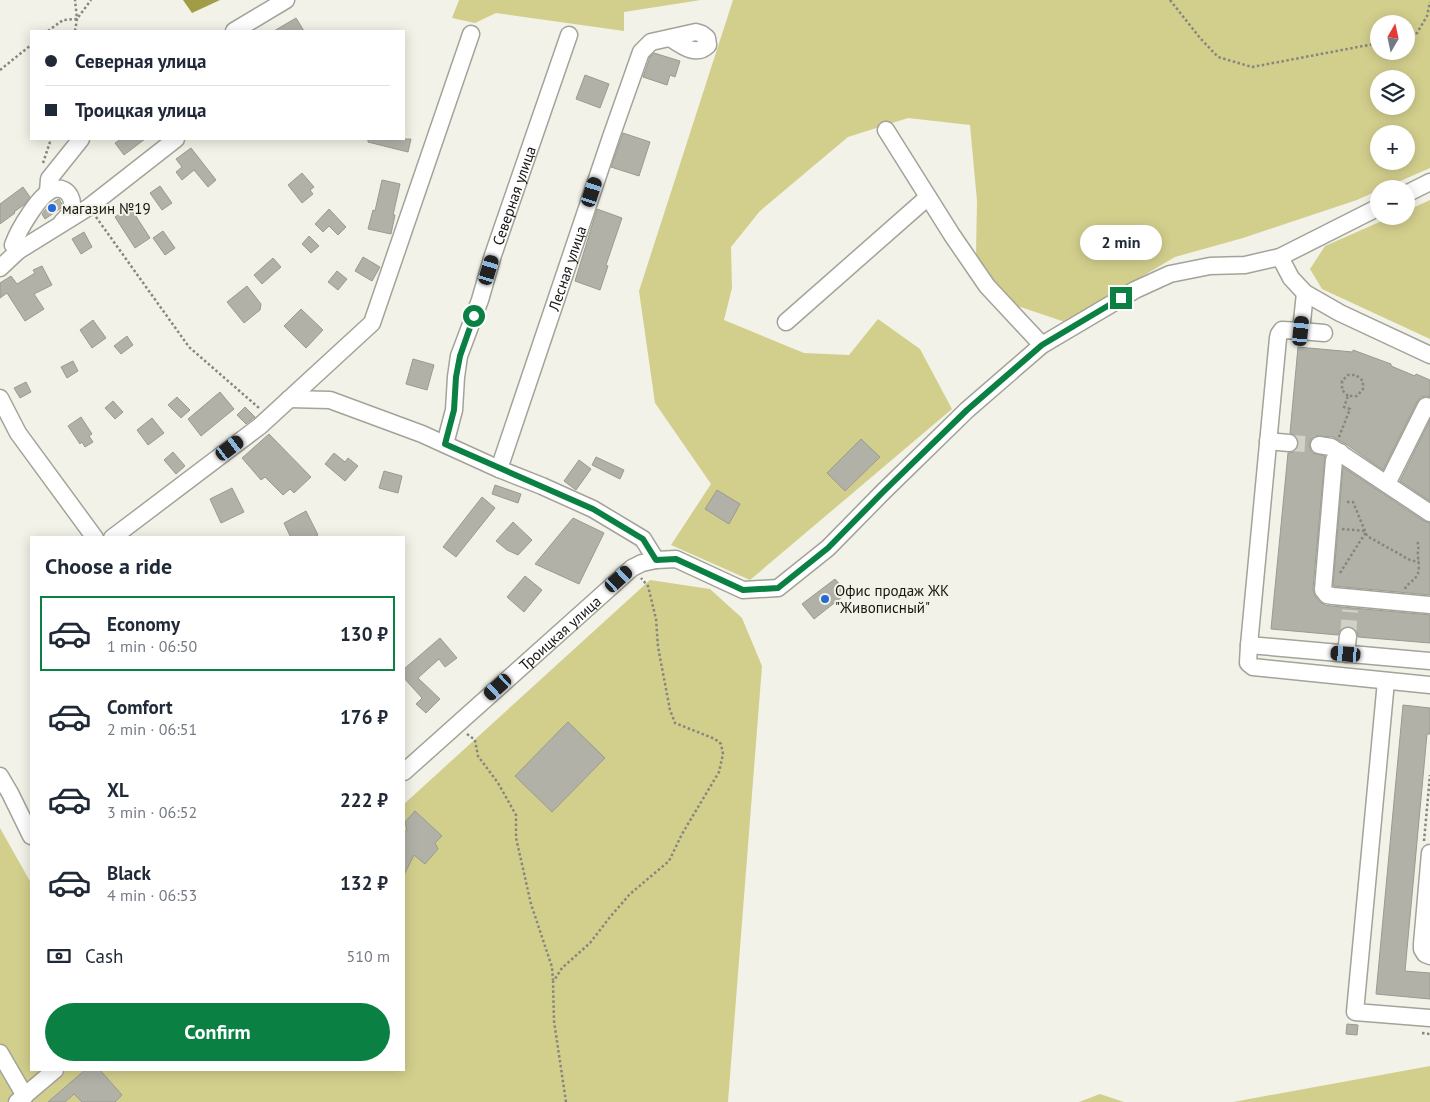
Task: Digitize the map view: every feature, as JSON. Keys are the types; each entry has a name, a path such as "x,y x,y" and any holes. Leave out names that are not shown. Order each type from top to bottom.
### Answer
{"street":[{"path":"236,30 286,0"},
{"path":"115,536 269,417 372,323 471,34"},
{"name":"Северная улица","path":"445,444 454,410 456,377 460,356 569,36"},
{"name":"Лесная улица","path":"499,469 641,52 651,42 670,38"},
{"path":"886,130 986,286 1042,345"},
{"path":"48,192 49,179 80,140"},
{"path":"0,268 18,251 89,207 172,140"},
{"path":"1415,190 1430,182"},
{"path":"18,251 13,245 17,235 48,192 57,188 64,190 70,196 73,204 70,213 59,226"},
{"path":"786,322 928,197"},
{"name":"Троицкая улица","path":"407,763 458,723 632,568 642,563 656,560 676,559 743,590 778,588 828,548 967,410 1042,345 1135,290 1170,274 1210,266 1245,265 1280,257 1370,212"},
{"path":"1280,257 1291,278 1305,293 1340,313 1430,355"},
{"path":"1301,331 1305,293"},
{"path":"1324,333 1282,330 1279,334 1248,662 1253,668 1430,685"},
{"path":"313,377 324,400"},
{"path":"0,398 18,433 94,536"},
{"path":"289,399 330,400 340,403 422,434 542,486 593,509 643,539 656,560"},
{"path":"1387,484 1426,406"},
{"path":"1268,440 1289,442"},
{"path":"1319,445 1338,448 1430,513"},
{"path":"1338,448 1334,460 1322,590 1327,595 1351,604 1404,603 1430,605"},
{"path":"1346,654 1348,636"},
{"path":"1249,644 1430,661"},
{"path":"1386,681 1355,1012 1430,1018"},
{"path":"0,776 30,834"},
{"path":"1430,853 1422,949 1425,954 1430,956"},
{"path":"0,1053 21,1099 54,1071"}],"path":[{"path":"75,30 77,19 76,0"},
{"path":"49,30 63,20 77,19 91,0"},
{"path":"1170,0 1200,38 1218,57 1252,67 1370,45"},
{"path":"1415,34 1427,16 1430,2"},
{"path":"0,70 30,46"},
{"path":"89,207 189,347 269,417"},
{"path":"1348,375 1356,375 1363,381 1363,390 1357,396 1348,396 1342,390 1342,381 1348,375"},
{"path":"1338,448 1350,409 1344,407 1348,396"},
{"path":"1347,502 1353,502 1367,536 1410,560 1419,562"},
{"path":"1340,528 1366,532"},
{"path":"1340,573 1366,532"},
{"path":"1404,603 1406,586 1418,574 1419,547 1417,541"},
{"path":"553,982 562,968 590,943 630,894 669,861 682,834 719,772 723,754 721,744 715,739 675,723 670,710 658,648 656,619 648,586 632,568"},
{"path":"458,723 463,731 475,740 478,756 498,784 516,815 516,838 530,904 552,967 554,1021 566,1102"},
{"path":"1430,775 1430,788"}],"shaded area":[{"path":"183,0 220,0 192,13"},
{"path":"459,0 701,0 624,12 624,31 496,13 475,23 452,18"},
{"path":"733,0 1430,0 1430,168 1403,180 1370,180 1370,194 1357,200 1243,238 1175,257 1065,322 997,299 976,255 977,201 970,125 908,118 848,137 760,211 731,247 732,288 724,320 804,353 849,355 878,319 920,349 952,409 750,580 671,545 711,484 655,403 639,291"},
{"path":"1430,200 1430,339 1322,289 1310,269 1325,246 1373,225 1415,225 1415,207"},
{"path":"650,580 710,589 742,618 762,666 728,1102 0,1102 0,828 30,881 30,1071 405,1071 405,803"},
{"path":"1430,1066 1430,1102 1233,1102"},
{"path":"1100,1094 1124,1102 1079,1102"}],"building":[{"path":"296,18 303,30 276,30"},
{"path":"654,53 680,61 675,77 670,75 667,85 643,77 650,57"},
{"path":"585,75 609,84 600,108 576,99"},
{"path":"623,133 650,142 639,176 611,167"},
{"path":"411,139 408,152 368,142 368,140"},
{"path":"120,140 144,140 124,155 115,143"},
{"path":"191,148 216,180 208,187 194,170 182,180 176,172 182,167 176,159"},
{"path":"302,173 314,187 310,190 313,194 302,203 288,185"},
{"path":"382,180 400,184 391,234 368,229 373,210 375,211"},
{"path":"160,186 172,203 162,210 150,193"},
{"path":"23,187 30,197 15,213 0,224 0,204"},
{"name":"магазин №19","path":"59,199 62,204 61,208 45,219 42,214 50,204"},
{"path":"130,207 150,238 135,248 115,217"},
{"path":"329,209 346,227 338,235 329,226 323,232 315,224"},
{"path":"597,209 622,218 606,265 608,266 600,290 575,281"},
{"path":"163,231 175,248 165,255 153,238"},
{"path":"84,232 92,247 81,254 72,239"},
{"path":"309,236 319,246 311,253 302,244"},
{"path":"363,257 380,267 372,281 355,271"},
{"path":"273,258 281,267 262,284 254,275"},
{"path":"42,266 52,285 34,294 44,309 25,321 7,293 0,298 0,283 11,276 17,284 35,273 33,270"},
{"path":"337,271 347,279 338,290 328,282"},
{"path":"247,286 261,304 260,310 244,323 227,302"},
{"path":"301,309 323,330 306,348 284,326"},
{"path":"93,320 106,338 92,348 80,330"},
{"path":"127,336 133,345 121,354 114,346"},
{"path":"1298,347 1353,352 1353,350 1391,364 1391,366 1415,376 1416,374 1430,380 1430,397 1421,397 1417,402 1383,470 1333,437 1316,436 1312,438 1309,444 1313,453 1325,456 1313,589 1315,596 1320,602 1331,606 1430,615 1430,643 1358,637 1354,628 1349,626 1340,630 1338,635 1271,629 1288,453 1294,452 1299,444 1298,438 1290,433"},
{"path":"413,359 434,365 427,390 406,384"},
{"path":"73,361 78,371 67,378 61,367"},
{"path":"26,382 31,392 20,398 14,388"},
{"path":"220,392 234,409 201,436 188,419"},
{"path":"177,397 190,410 181,418 168,405"},
{"path":"113,401 123,412 115,419 105,408"},
{"path":"245,407 255,417 246,424 237,415"},
{"path":"81,417 92,434 89,436 93,442 85,447 82,442 80,444 68,426"},
{"path":"152,418 164,433 148,445 137,430"},
{"path":"1430,420 1430,501 1400,481"},
{"path":"269,434 311,477 294,493 290,489 283,495 265,477 261,480 242,458"},
{"path":"861,439 880,457 845,491 827,473"},
{"path":"173,452 185,466 176,474 164,460"},
{"path":"334,453 345,462 348,458 358,466 345,481 325,464"},
{"path":"596,457 624,470 620,479 592,465"},
{"path":"579,460 591,469 576,490 564,481"},
{"path":"1343,467 1424,521 1430,523 1430,595 1333,586"},
{"path":"384,471 402,476 398,493 379,488"},
{"path":"495,485 521,494 518,503 492,494"},
{"path":"232,488 244,512 221,523 210,499"},
{"path":"717,490 740,504 729,524 705,509"},
{"path":"482,497 495,508 456,557 443,547"},
{"path":"306,511 318,535 290,536 284,523"},
{"path":"573,518 604,533 579,584 535,564"},
{"path":"513,522 532,540 518,555 507,550 496,541"},
{"path":"525,576 542,590 524,612 507,597"},
{"name":"Офис продаж ЖК \"Живописный\"","path":"835,579 847,593 814,619 802,604"},
{"path":"440,638 457,658 445,667 439,659 418,678 440,699 426,713 416,704 422,698 405,679 405,668"},
{"path":"1403,705 1430,708 1430,734 1427,734 1405,971 1430,973 1430,999 1376,994"},
{"path":"568,722 605,758 552,812 515,776"},
{"path":"415,811 442,836 435,843 438,849 425,864 414,855 405,873 405,833 407,830 405,822"},
{"path":"1347,1024 1358,1025 1357,1035 1346,1034"},
{"path":"84,1071 101,1071 122,1095 115,1102 82,1102 74,1094 65,1102 48,1102"}],"tunnel":[{"path":"1289,443 1319,445"},
{"path":"1348,636 1350,610"}],"place":[{"name":"магазин №19","path":"52,208"},
{"name":"Офис продаж ЖК \"Живописный\"","path":"825,599"}],"route":[{"path":"474,316 460,356 456,377 454,410 445,444 593,509 643,539 656,560 676,559 743,590 778,588 828,548 967,410 1042,345 1121,298"}]}
